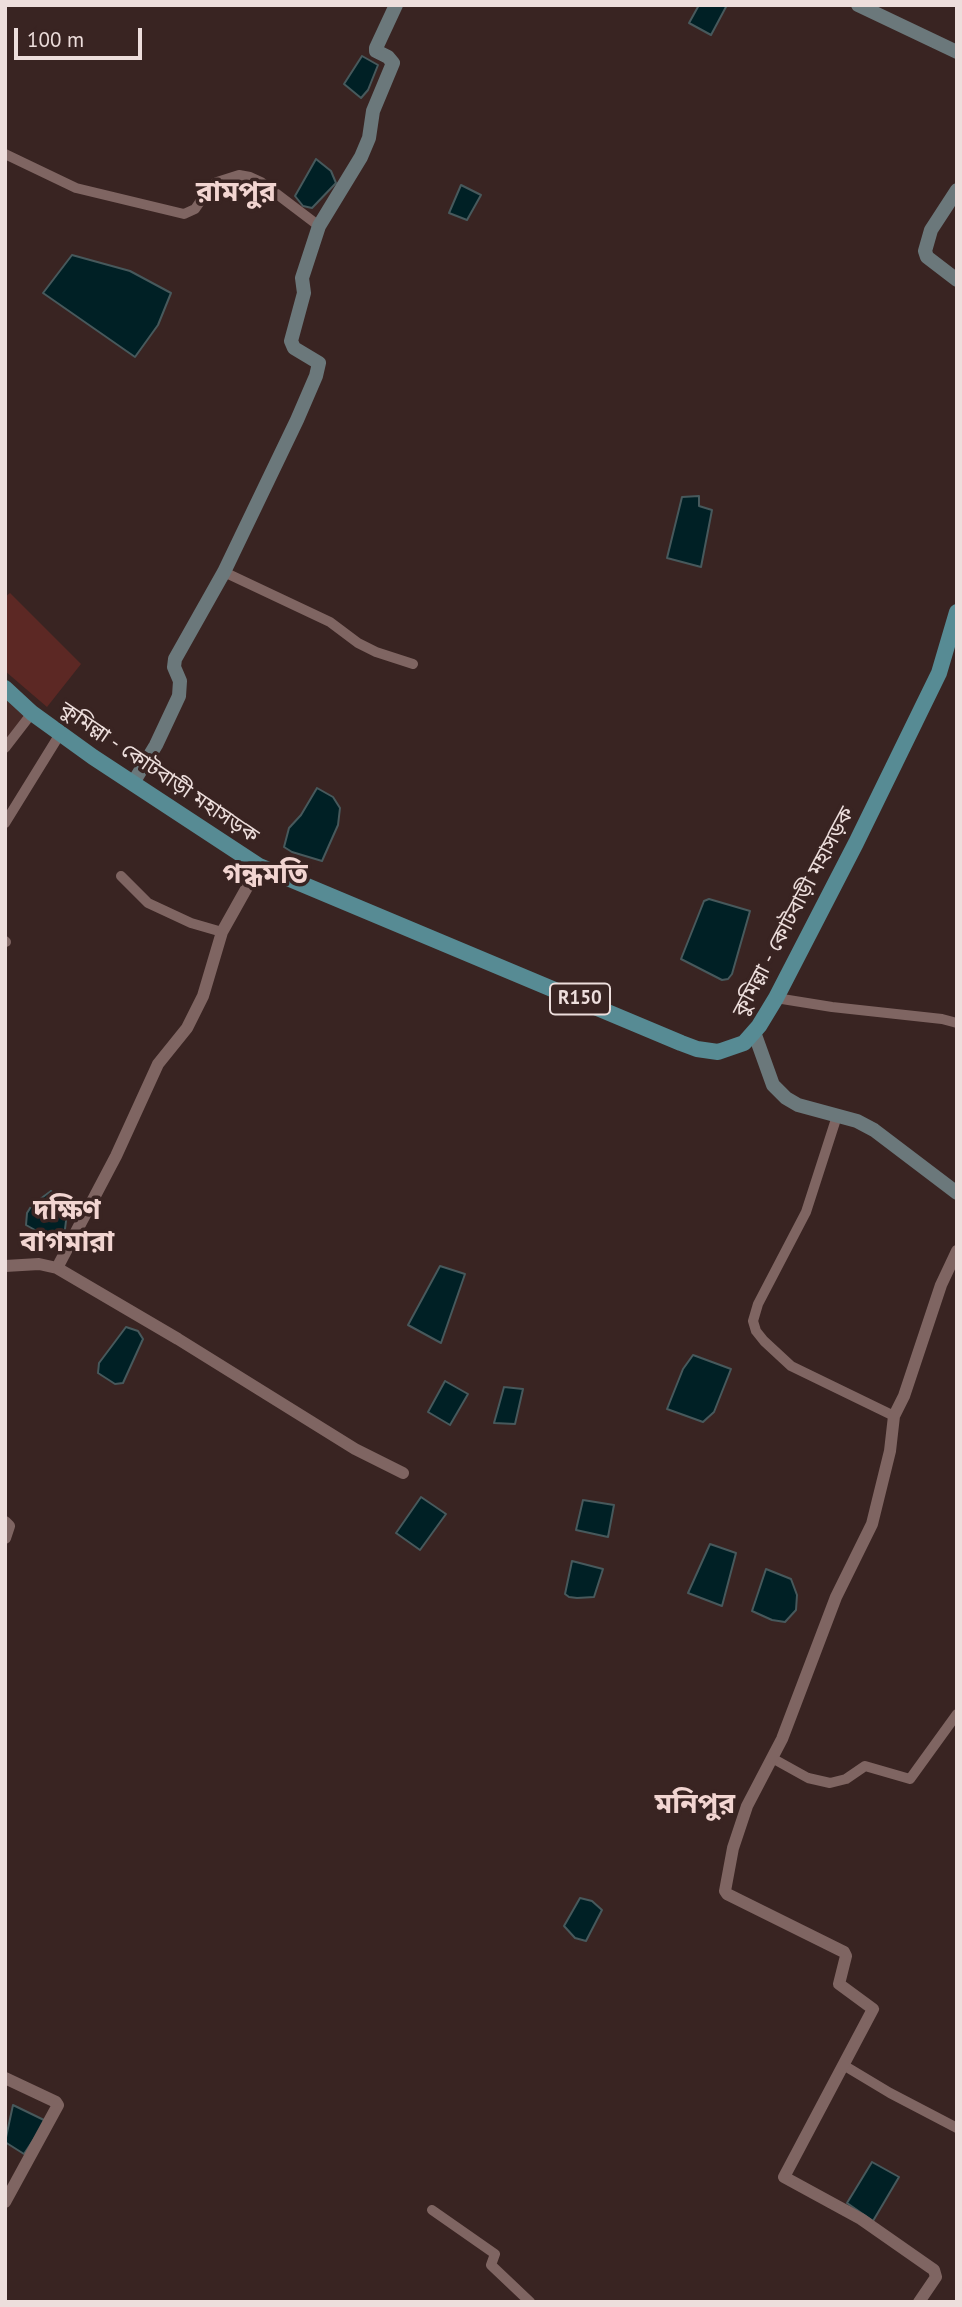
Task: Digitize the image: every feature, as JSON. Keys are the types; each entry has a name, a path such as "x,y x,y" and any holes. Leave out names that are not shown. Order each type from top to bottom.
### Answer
{"main road":[{"path":"133,783 156,745 179,696 180,681 174,667 175,659 224,572 298,420 319,369 315,359 294,348 291,338 304,293 302,278 319,226 361,157 369,138 373,111 393,63 376,51 376,48 396,5"},
{"path":"858,5 957,52"},
{"path":"957,190 931,230 925,251 927,257 957,280"},
{"name":"কুমিল্লা - কোটবাড়ী মহাসড়ক","path":"5,688 60,734 259,866 697,1049 718,1052 744,1043 776,998 939,673 957,612"},
{"path":"754,1032 779,1092 798,1105 857,1121 874,1130 957,1193"}],"street":[{"path":"5,154 76,188 184,214 195,209 211,186 217,182 239,175 250,177 319,226"},
{"path":"224,572 330,622 358,643 376,652 413,664"},
{"path":"5,748 32,713"},
{"path":"5,823 60,734"},
{"path":"57,1268 116,1156 158,1064 187,1028 203,996 222,932 259,866"},
{"path":"121,876 148,903 191,923 222,932"},
{"path":"776,998 957,1023"},
{"path":"837,1116 806,1212 758,1304 753,1321 756,1331 764,1341 791,1366 894,1416"},
{"path":"919,2302 936,2277 934,2270 861,2219 784,2176 874,2012 872,2006 839,1984 845,1954 725,1891 733,1849 747,1805 788,1724 836,1597 872,1524 890,1451 894,1416 904,1396 941,1285 957,1251"},
{"path":"5,1266 38,1264 57,1268 167,1332 355,1449 403,1473"},
{"path":"5,1522 9,1526 5,1538"},
{"path":"772,1758 808,1778 830,1783 846,1779 865,1766 910,1779 957,1714"},
{"path":"845,2066 957,2128"},
{"path":"5,2078 58,2105 5,2202"},
{"path":"432,2210 495,2254 491,2265 530,2302"}],"shaded area":[{"path":"10,593 81,664 47,707 5,671 5,597"},
{"path":"5,693 28,715 5,744"}],"water":[{"path":"699,5 727,5 711,35 689,23"},
{"path":"362,56 378,65 368,90 361,98 344,84"},
{"path":"316,159 331,171 336,183 312,208 303,206 295,196"},
{"path":"461,185 481,195 467,220 449,213"},
{"path":"72,255 130,271 171,293 158,325 135,357 43,293"},
{"path":"699,496 699,506 712,510 701,567 667,558 682,497"},
{"path":"317,788 333,797 340,808 338,825 322,861 284,847 289,828 301,815"},
{"path":"709,899 750,911 732,974 728,979 722,980 681,959 704,901"},
{"path":"51,1191 72,1206 67,1213 60,1244 26,1225 27,1213 32,1205"},
{"path":"440,1266 465,1274 441,1343 408,1325"},
{"path":"126,1327 138,1331 143,1339 123,1383 115,1384 98,1373 99,1363"},
{"path":"693,1355 731,1369 714,1412 703,1422 667,1409 683,1369"},
{"path":"445,1381 468,1394 450,1425 428,1412"},
{"path":"504,1387 523,1389 515,1424 494,1423"},
{"path":"421,1497 446,1514 420,1550 396,1533"},
{"path":"583,1500 614,1505 608,1537 576,1530"},
{"path":"710,1544 736,1553 722,1606 688,1593"},
{"path":"572,1561 603,1569 594,1597 577,1598 565,1594"},
{"path":"766,1569 791,1579 797,1595 796,1610 785,1622 772,1620 752,1611"},
{"path":"580,1898 592,1901 602,1910 586,1941 575,1938 564,1926"},
{"path":"13,2105 46,2121 24,2154 5,2142"},
{"path":"872,2162 899,2177 873,2221 847,2203"}],"district":[{"name":"রামপুর","path":"236,193"},
{"name":"গন্ধমতি","path":"265,875"},
{"name":"দক্ষিণ বাগমারা","path":"67,1227"},
{"name":"মনিপুর","path":"695,1805"}]}
